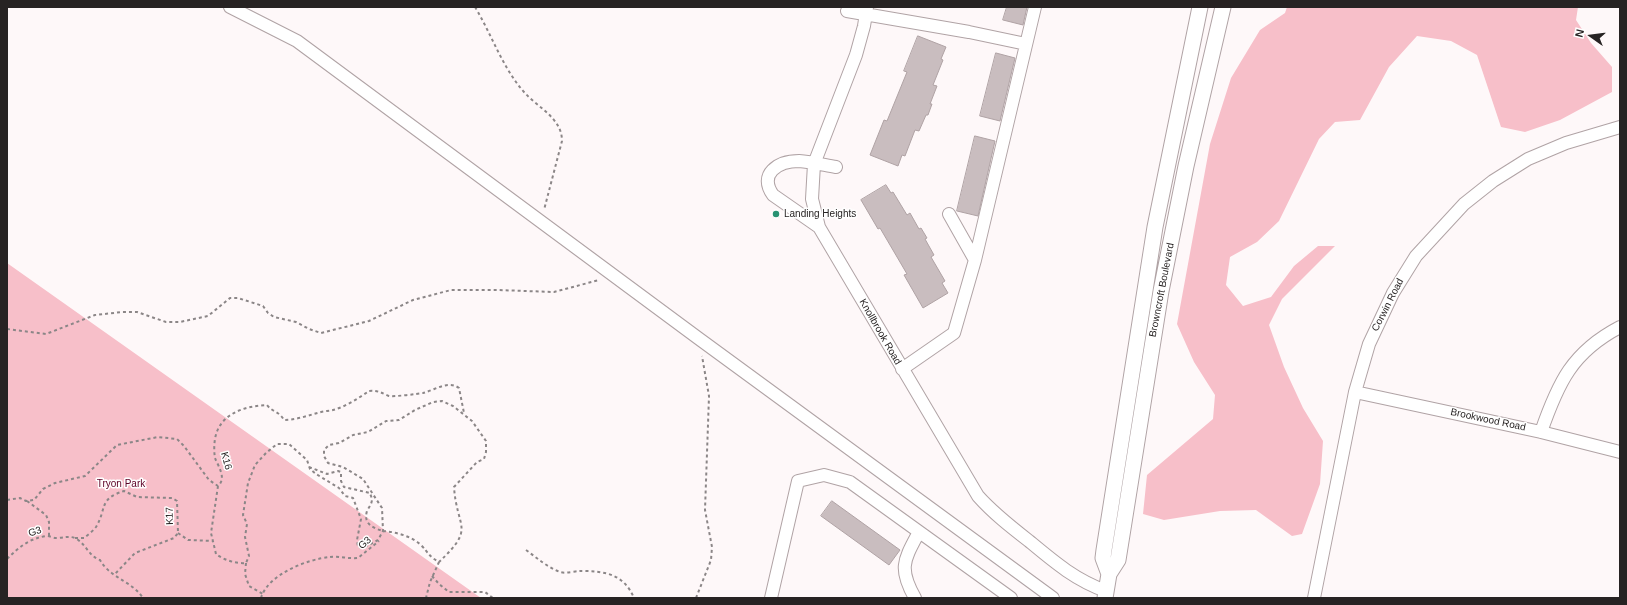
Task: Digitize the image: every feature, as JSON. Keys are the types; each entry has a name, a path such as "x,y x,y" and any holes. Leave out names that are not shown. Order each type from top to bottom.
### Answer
{"main road":[{"name":"Browncroft Boulevard","path":"1105,594 1108,574 1103,558 1117,462 1157,221 1200,7"},
{"name":"Browncroft Boulevard","path":"1108,574 1118,560 1154,332 1178,206 1223,7"}],"street":[{"path":"230,7 297,41 698,338 1053,598"},
{"path":"902,369 954,333 975,260 1035,7"},
{"path":"847,11 867,11 1026,44"},
{"name":"Knollbrook Road","path":"867,11 856,55 814,164 812,199 819,227 970,485 984,503 1067,572 1105,594"},
{"name":"Corwin Road","path":"1314,598 1355,392 1369,344 1393,293 1416,256 1440,228 1466,203 1493,181 1528,159 1566,143 1620,127"},
{"path":"819,227 774,195 768,188 768,175 772,170 790,162 798,161 836,167"},
{"path":"949,214 975,260"},
{"path":"1541,432 1552,401 1570,368 1590,345 1620,327"},
{"name":"Brookwood Road","path":"1355,392 1541,432 1620,452"},
{"path":"1117,462 1133,465"},
{"path":"770,598 798,481 824,475 850,482 1012,598"},
{"path":"915,598 903,570 908,554 919,532"}],"path":[{"path":"475,7 505,66 516,82 528,96 554,120 562,132 562,141 543,214 544,224"},
{"path":"7,329 46,334 96,316 122,312 137,312 166,322 180,322 208,316 230,298 238,298 263,306 268,313 274,317 296,322 320,333 369,321 413,300 444,292 498,290 554,292 614,276"},
{"path":"696,598 711,560 712,547 704,510 709,396 698,338"},
{"name":"K16","path":"218,486 222,478 221,468 215,458 214,446 217,432 231,415 253,405 267,405 269,408 280,412 284,420 289,420 310,417 321,412 334,410 359,398 369,390 383,392 390,396 397,397 404,394 423,393 444,385 459,388 464,414"},
{"path":"262,598 262,594 249,586 245,574 246,563 249,556 245,537 247,524 243,515 244,500 248,483 256,465 266,453 277,444 289,444 307,460 310,467 316,474 339,488 345,496 353,498 361,519 357,540 358,547 364,548 378,540 383,531 384,516 378,499 362,479 355,474 328,462 324,456 324,450 329,446 339,443 353,435 372,430 378,424 386,421 399,420 433,402 442,401 464,414 481,432 486,441 486,452 484,459 477,462 454,487 463,528 460,540 439,562 432,576 426,598"},
{"path":"26,501 34,500 43,489 55,483 85,476 117,444 158,437 176,439 184,446 209,480 218,486 211,534 216,554 222,558 241,564 246,563"},
{"path":"310,467 327,474 338,471 341,472 341,481 344,487 370,493 372,499 366,515 368,523 372,528 409,537 421,545 429,557 439,562"},
{"name":"K17","path":"75,538 84,538 96,527 107,500 112,495 124,491 136,497 172,498 177,501 178,533 174,538 135,553 114,575"},
{"path":"7,500 20,498 46,515 49,522 49,536"},
{"name":"G3","path":"262,594 270,584 294,566 317,559 332,557 358,558 363,556 379,542 383,531"},
{"path":"178,533 188,540 212,541"},
{"name":"G3","path":"7,559 28,541 49,536 55,538 66,536 75,538"},
{"path":"75,538 83,543 93,557 100,560 105,570 136,588 143,598"},
{"path":"526,550 543,563 561,572 597,572 617,576 630,587 634,598"},
{"path":"432,576 449,592 485,592 493,598"}],"green space":[{"path":"1287,7 1578,7 1576,20 1591,43 1612,67 1612,92 1560,120 1525,132 1501,127 1477,55 1451,41 1417,36 1389,67 1360,120 1335,122 1319,139 1279,221 1257,242 1230,257 1226,285 1243,306 1271,297 1294,266 1318,246 1335,246 1282,299 1269,325 1284,367 1303,408 1323,441 1320,484 1302,534 1292,536 1256,510 1220,511 1164,520 1143,514 1147,475 1213,419 1215,395 1194,362 1177,324 1210,144 1231,78 1260,30 1285,13"},
{"name":"Tryon Park","path":"7,263 481,598 7,598"}],"building":[{"path":"1007,7 1027,7 1023,25 1003,20"},
{"path":"918,36 946,47 941,59 943,60 933,85 937,86 930,104 932,104 928,115 926,115 919,131 915,130 905,156 902,155 898,166 870,155 884,120 887,121 907,72 904,71"},
{"path":"996,53 1015,58 1000,121 980,116"},
{"path":"975,136 995,141 978,216 957,211"},
{"path":"886,185 891,193 893,192 907,215 910,213 919,229 921,228 934,255 931,257 945,281 942,283 948,293 923,308 904,275 907,274 880,228 878,229 861,200"},
{"path":"832,501 900,550 889,565 821,516"}],"place":[{"name":"Landing Heights","path":"776,214"}]}
